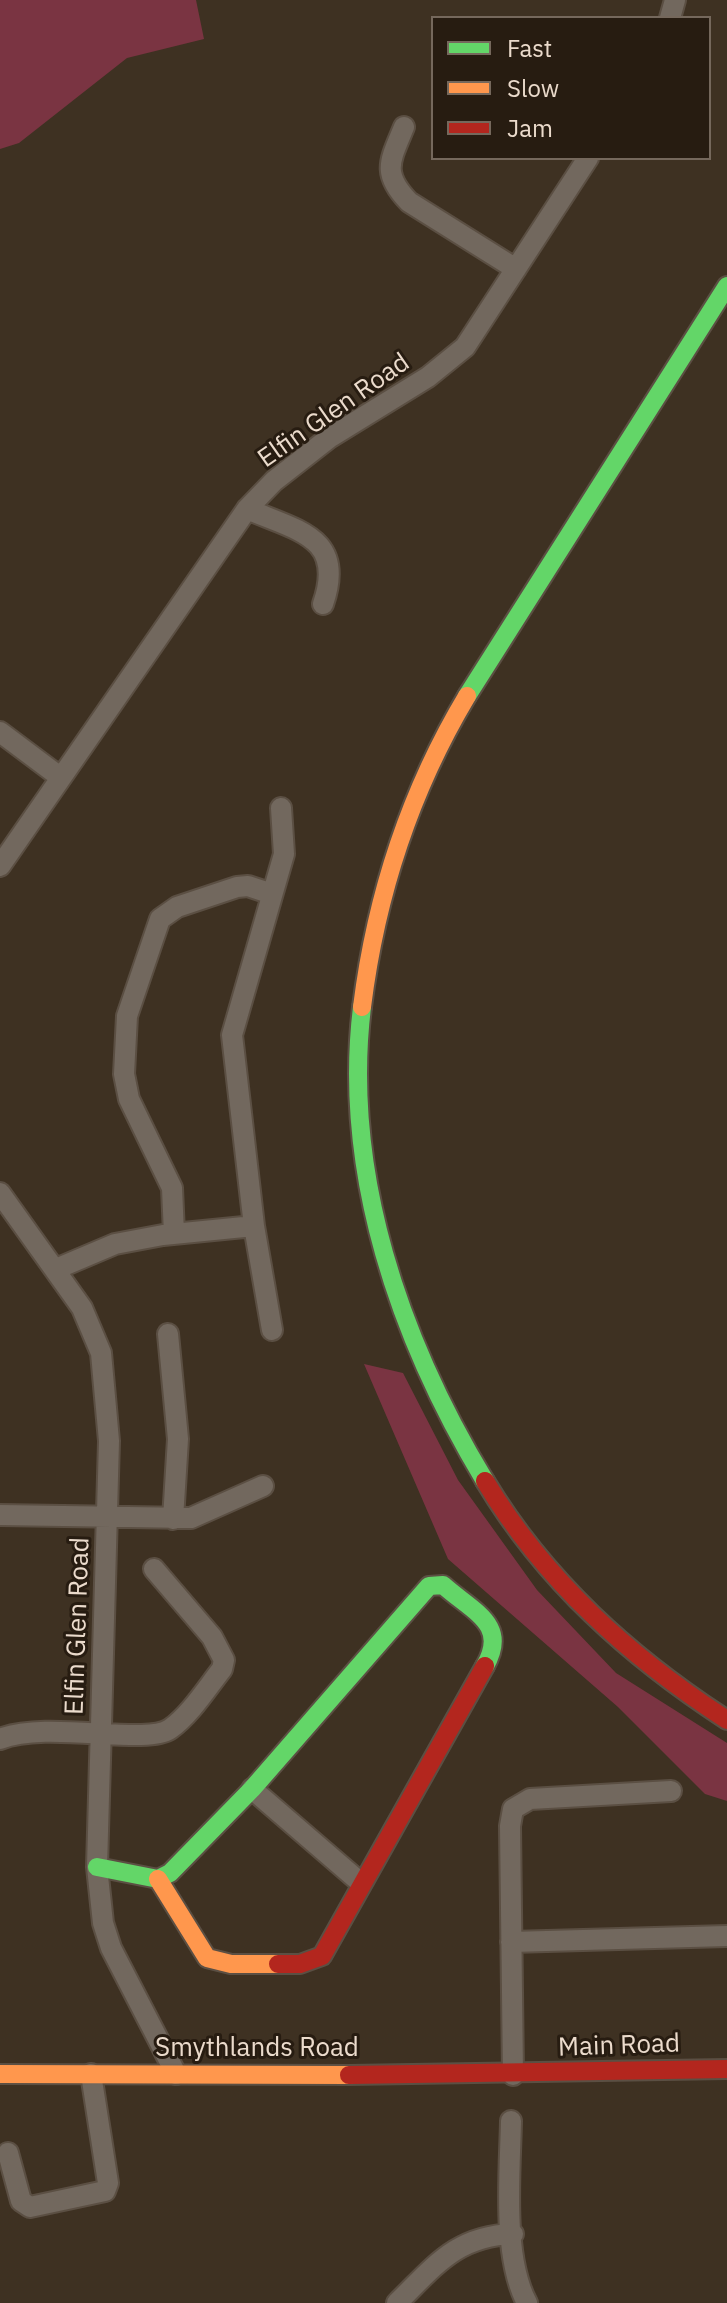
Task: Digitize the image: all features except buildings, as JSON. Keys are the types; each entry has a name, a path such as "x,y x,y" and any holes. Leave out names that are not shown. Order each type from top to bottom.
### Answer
{"main road":[{"path":"727,286 503,638 438,750 412,802 392,857 377,918 363,1011 357,1085 364,1156 395,1292 441,1405 475,1466 554,1576 593,1616 645,1663 727,1720"},
{"path":"97,1867 158,1879 182,1862 252,1789 422,1591 436,1584 457,1595 493,1629 496,1647 361,1883 329,1948 314,1961 300,1964 231,1964 207,1958 197,1947 158,1879"},
{"name":"Main Road","path":"513,2075 727,2069"},
{"name":"Smythlands Road","path":"0,2074 513,2075"}],"street":[{"path":"404,127 390,172 397,189 409,202 516,269"},
{"name":"Elfin Glen Road","path":"0,866 247,509 274,481 329,438 447,364 465,347 587,160"},
{"path":"247,509 305,534 321,550 331,568 332,579 323,604"},
{"path":"0,732 60,777"},
{"path":"272,1330 254,1226 232,1035 284,854 281,808"},
{"path":"174,1234 172,1188 129,1099 124,1074 127,1016 135,988 155,925 165,913 237,887 248,886 272,894"},
{"name":"Elfin Glen Road","path":"0,1193 82,1308 101,1353 109,1441 97,1867 103,1923 111,1948 176,2074"},
{"path":"56,1269 115,1244 254,1226"},
{"path":"168,1334 178,1439 173,1519"},
{"path":"0,1515 191,1518 263,1486"},
{"path":"0,1739 46,1729 156,1735 165,1732 222,1669 222,1652 154,1569"},
{"path":"252,1789 361,1883"},
{"path":"513,2075 510,1826 513,1809 530,1799 671,1791"},
{"path":"511,1942 727,1936"},
{"path":"8,2153 21,2201 30,2207 98,2196 105,2191 108,2183 91,2074"},
{"path":"511,2121 516,2269 527,2303"},
{"path":"397,2303 441,2261 474,2239 513,2234"}],"shaded area":[{"path":"0,0 196,0 204,39 127,58 19,143 0,149"},
{"path":"364,1364 403,1373 458,1480 537,1590 616,1673 727,1743 727,1801 705,1794 618,1707 448,1559"}],"traffic: fast":[{"path":"467,696 727,286"},
{"path":"362,1007 358,1069 361,1131 370,1193 384,1253 403,1313 427,1371 485,1481"},
{"path":"97,1867 158,1879 170,1873 252,1789 429,1586 443,1585 484,1620 493,1639 485,1666"}],"traffic: slow":[{"path":"362,1007 376,925 398,846 428,770 467,696"},
{"path":"158,1879 207,1958 231,1964 278,1964"},
{"path":"0,2074 349,2075"}],"traffic: jam":[{"path":"485,1481 534,1552 592,1614 657,1670 727,1720"},
{"path":"278,1964 300,1964 322,1956 485,1666"},
{"path":"349,2075 727,2069"}]}
